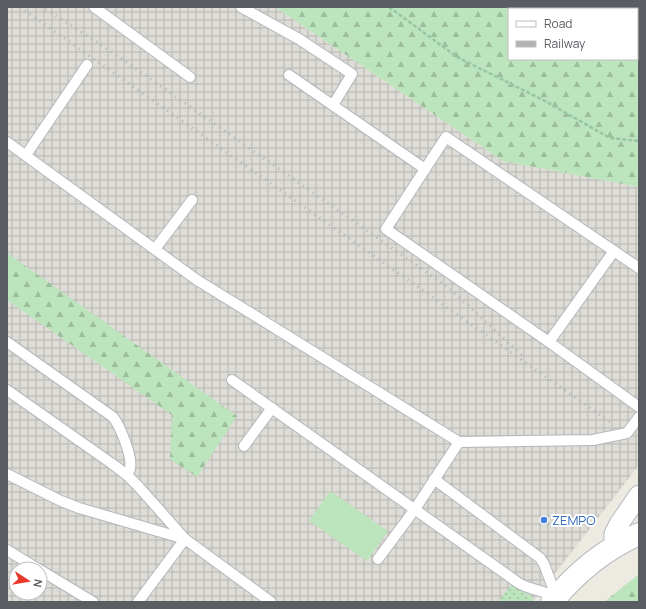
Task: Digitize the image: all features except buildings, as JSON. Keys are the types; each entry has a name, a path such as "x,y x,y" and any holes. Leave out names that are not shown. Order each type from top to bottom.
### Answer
{"street":[{"path":"614,547 614,534 639,495"},
{"path":"554,599 592,563 614,547 639,534"}],"lane":[{"path":"94,7 190,77"},
{"path":"241,7 299,39 352,74 333,105"},
{"path":"26,155 87,65"},
{"path":"289,75 425,169"},
{"path":"639,268 446,137 386,228 639,407"},
{"path":"7,142 197,280 459,442 593,440 627,433 639,416"},
{"path":"154,249 192,200"},
{"path":"549,342 614,251"},
{"path":"7,342 113,416 126,443 130,462 130,469 127,475"},
{"path":"232,380 520,584 554,599"},
{"path":"7,390 127,475 185,539 271,602"},
{"path":"244,446 272,408"},
{"path":"378,559 415,509 459,442"},
{"path":"7,474 61,501 80,508 185,539"},
{"path":"434,479 540,558 544,564 554,599"},
{"path":"138,602 185,539"},
{"path":"7,550 25,561"},
{"path":"48,575 93,602"}],"path":[{"path":"389,7 457,57 543,100 610,138 639,141"}],"shaded area":[{"path":"7,7 275,7 503,161 639,187 639,465 533,602 7,602"}],"green space":[{"path":"275,7 639,7 639,187 503,161"},
{"path":"7,253 237,416 197,477 170,459 172,415 7,300"},
{"path":"330,491 388,531 367,561 309,521"},
{"path":"639,574 639,602 604,602"},
{"path":"513,583 530,595 534,600 532,602 498,602"}],"railway":[{"path":"20,7 610,422"},
{"path":"40,7 52,13 112,52 449,288 524,357"}],"place":[{"name":"ZEMPO","path":"544,520"}]}
